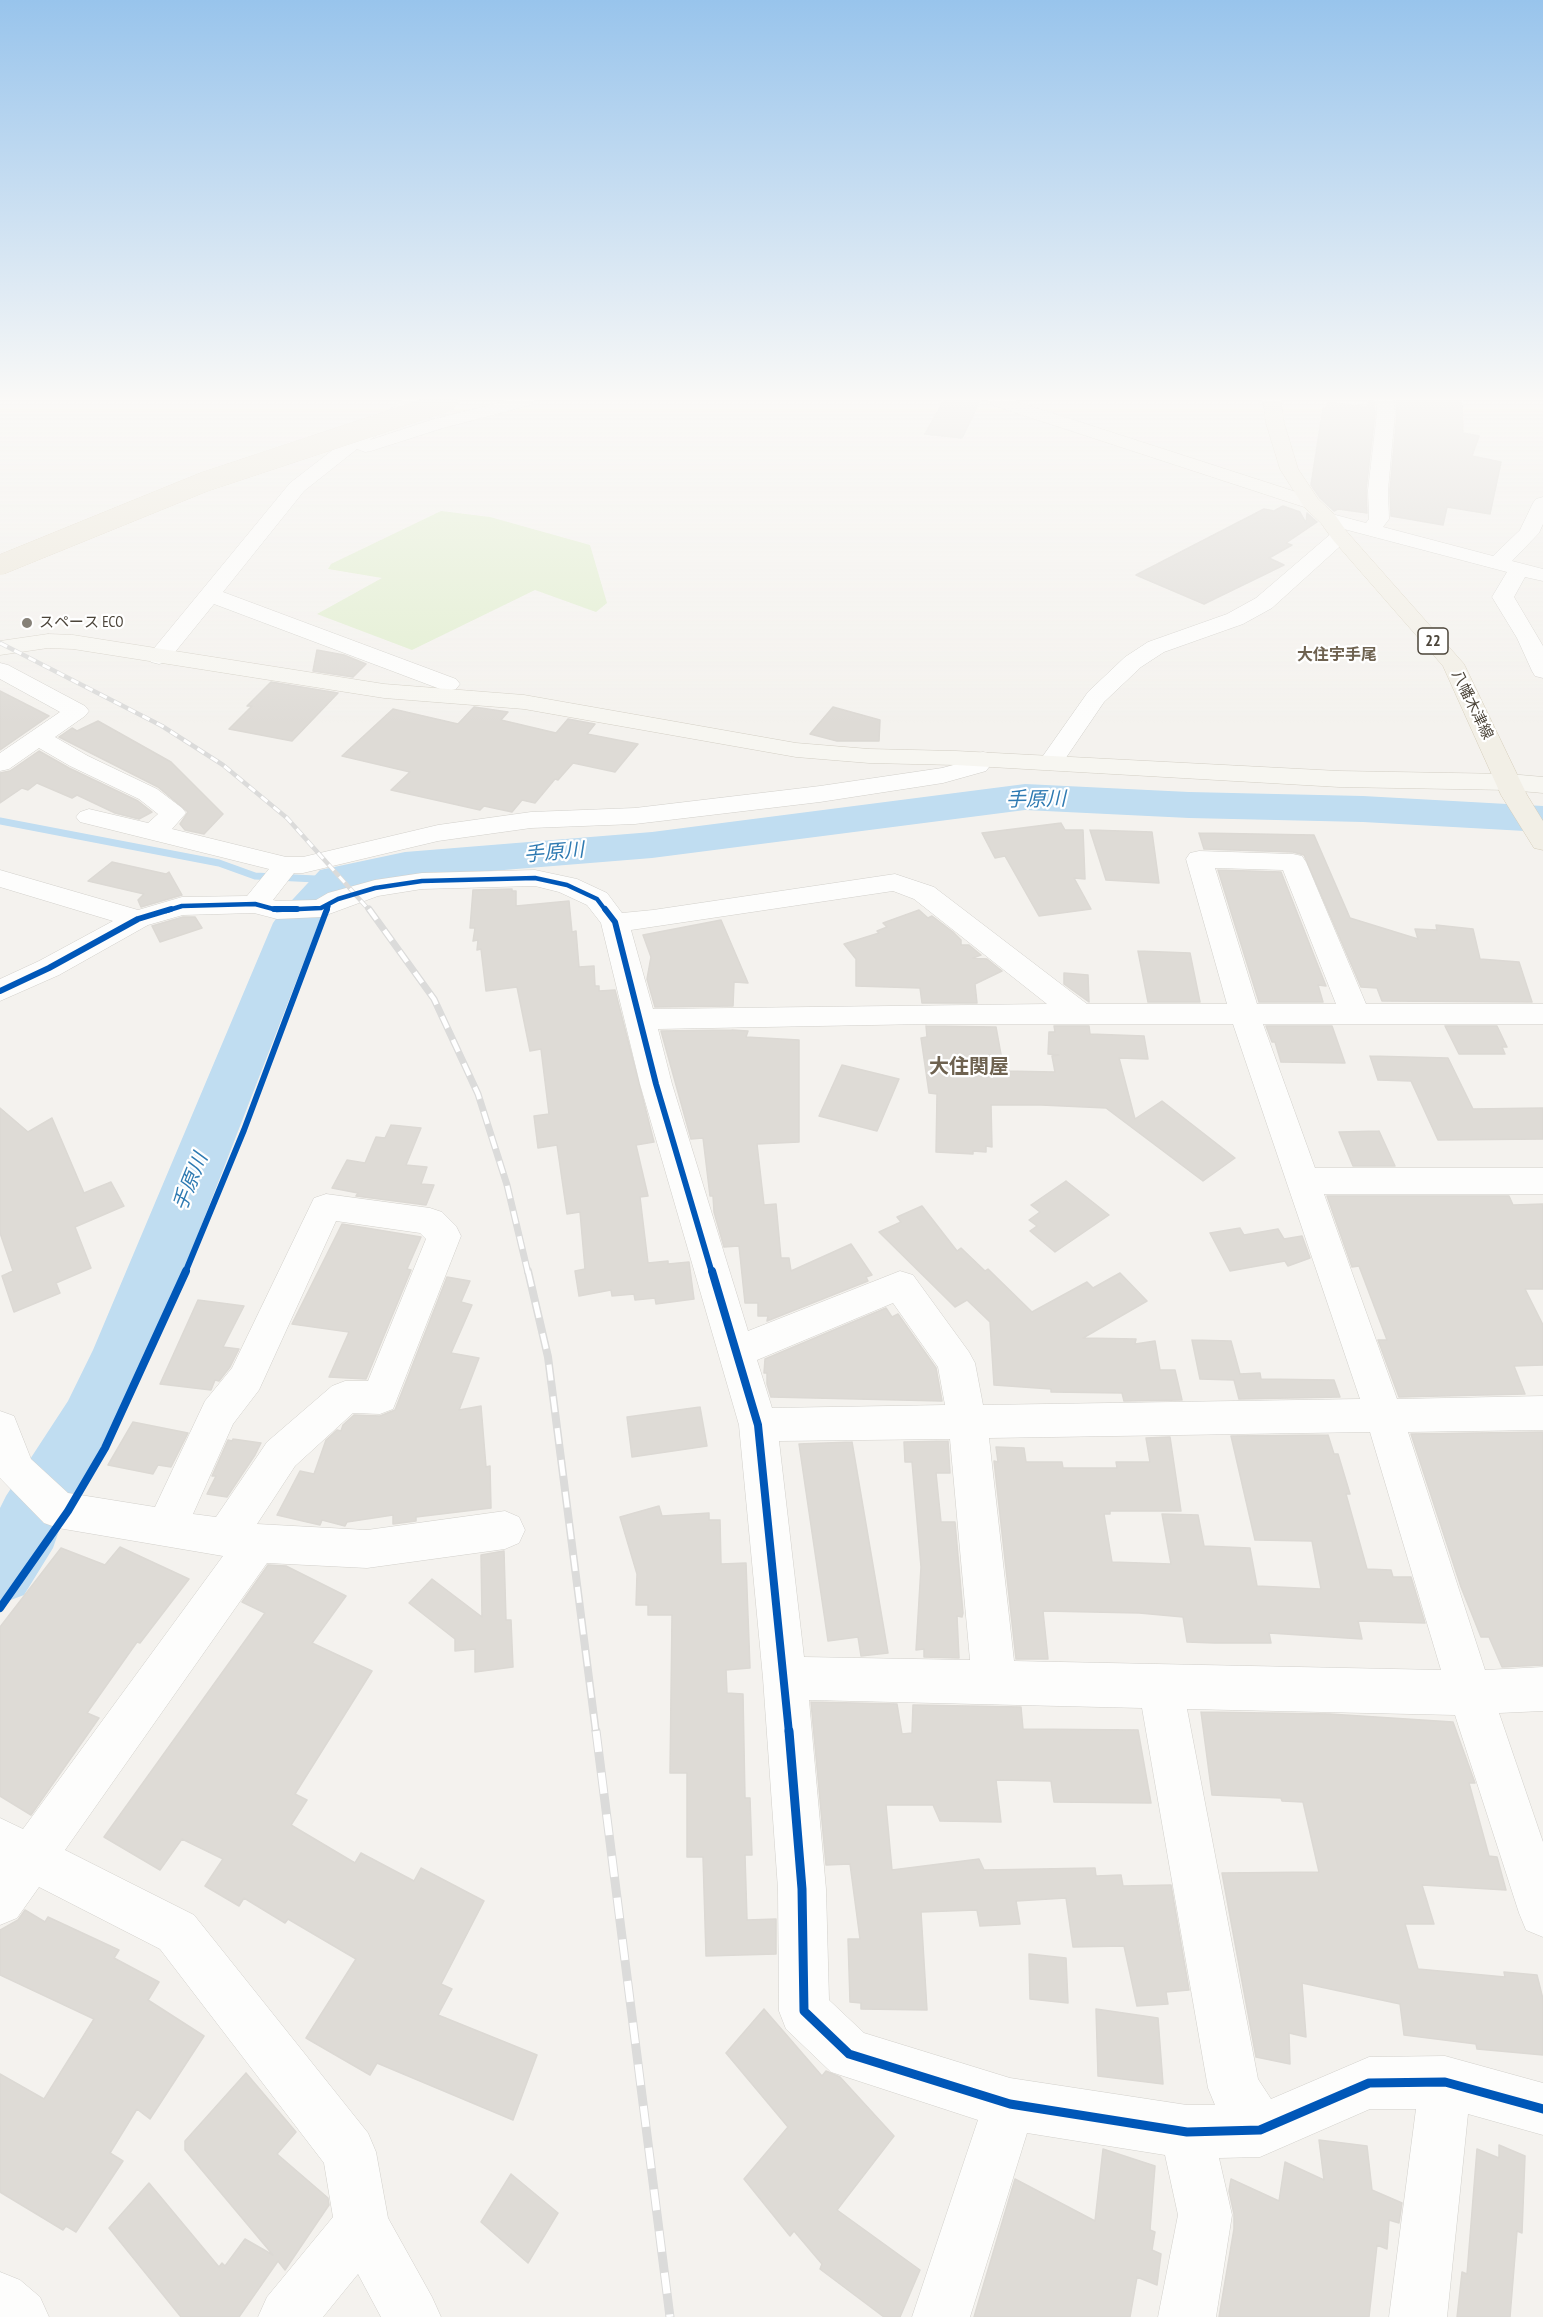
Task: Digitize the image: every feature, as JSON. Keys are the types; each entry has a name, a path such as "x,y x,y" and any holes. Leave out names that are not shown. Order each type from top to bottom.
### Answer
{"highway":[{"path":"0,565 137,509"}],"main road":[{"name":"八幡木津線","path":"1317,509 1453,664 1512,788 1542,840"}],"street":[{"path":"159,657 280,509"},
{"path":"1372,529 1379,519 1379,509"},
{"path":"1497,563 1529,533 1540,509"},
{"path":"1050,763 1096,697 1133,662 1156,647 1235,619 1264,603 1334,528 1372,529 1543,575"},
{"path":"1519,569 1503,597 1528,638 1543,671"},
{"path":"210,595 448,684"},
{"path":"0,648 48,641 73,642 384,691 524,702 796,750 869,756 983,759 1512,788 1543,785"},
{"path":"0,670 77,711 0,764"},
{"path":"40,738 79,761 148,794 173,813 154,832"},
{"path":"0,991 50,968 138,919 182,906 274,887 303,865 475,826 531,820 635,816 820,794 943,775 977,766 983,759"},
{"path":"90,817 154,832 321,908 338,899 386,886 422,881 535,878 567,885 597,899 615,921 642,1019 656,1084 758,1425 785,1678 802,1889 804,2011 849,2054 1010,2104 1187,2132 1260,2130 1369,2083 1445,2082 1543,2109"},
{"path":"1355,1013 1293,862 1199,859 1245,1015 1384,1415 1470,1693 1543,1913"},
{"path":"0,878 138,919"},
{"path":"615,921 653,919 895,882 924,893 1080,1014"},
{"path":"642,1019 1080,1014 1543,1014"},
{"path":"1304,1181 1543,1181"},
{"path":"0,1901 16,1850 241,1540 281,1454 345,1397 380,1398 444,1236 430,1221 326,1207 246,1379 219,1413 166,1528"},
{"path":"736,1352 900,1285 956,1363 968,1423 994,1682"},
{"path":"758,1425 1543,1413"},
{"path":"0,1428 16,1470 58,1510 241,1540 367,1549 506,1530"},
{"path":"785,1678 1470,1693 1543,1689"},
{"path":"1160,1685 1234,2088 1260,2130"},
{"path":"16,1850 177,1932 349,2152 362,2225 412,2317"},
{"path":"1418,2317 1445,2082"},
{"path":"941,2317 1010,2104"},
{"path":"1187,2132 1205,2215 1187,2317"},
{"path":"287,2317 362,2225"},
{"path":"0,2300 20,2317"}],"green space":[{"path":"441,511 490,517 590,545 607,603 596,612 535,590 412,650 317,614 382,578 328,569 331,564"}],"building":[{"path":"1264,509 1274,511 1292,509 1300,512 1306,523 1307,513 1317,522 1286,543 1292,545 1269,558 1284,565 1204,604 1136,575"},
{"path":"1339,509 1367,509 1367,513"},
{"path":"1391,509 1447,509 1443,525 1391,516"},
{"path":"1460,509 1491,509 1490,514"},
{"path":"317,650 344,655 366,664 353,677 313,671"},
{"path":"271,682 338,693 292,741 229,729 252,706 247,706"},
{"path":"0,691 49,716 0,750"},
{"path":"474,707 508,712 501,720 556,733 568,719 595,724 587,734 638,744 615,772 573,763 558,780 555,779 535,803 522,800 512,812 484,806 480,810 391,790 410,772 342,756 393,709 458,724"},
{"path":"833,707 880,720 879,741 837,741 810,734"},
{"path":"98,721 171,762 223,814 204,834 185,830 180,824 188,812 158,787 59,737 72,728 77,731"},
{"path":"39,751 138,801 152,812 139,819 115,813 77,795 72,798 37,783 28,790 22,788 0,803 0,773 10,771"},
{"path":"1061,823 1065,830 1083,830 1085,879 1074,878 1091,909 1039,916 1005,856 995,858 982,833"},
{"path":"1090,830 1152,832 1159,883 1106,880"},
{"path":"1199,833 1314,835 1350,918 1418,939 1415,929 1437,930 1436,925 1473,929 1480,959 1519,962 1532,1002 1382,1001 1377,988 1361,987 1304,855 1293,852 1204,849"},
{"path":"112,862 166,874 169,872 182,895 141,907 138,900 144,894 88,881"},
{"path":"1218,870 1281,872 1326,986 1318,985 1323,1002 1259,1002"},
{"path":"512,889 516,891 516,906 569,901 572,932 576,931 579,967 594,966 595,986 599,986 599,991 615,990 654,1142 636,1145 648,1196 640,1197 648,1263 689,1262 694,1299 656,1304 655,1298 635,1300 634,1294 612,1296 611,1290 579,1296 575,1271 585,1269 580,1212 567,1214 557,1145 538,1148 534,1116 549,1114 541,1049 530,1051 517,987 486,991 481,949 477,950 478,940 473,941 475,928 470,928 473,890"},
{"path":"919,910 928,918 932,916 953,932 961,940 961,945 969,945 981,955 973,958 987,959 1002,971 975,984 977,1003 922,1003 920,988 856,986 856,959 844,944 879,933 877,931 887,927 883,923"},
{"path":"183,917 195,917 202,928 160,942 152,926"},
{"path":"721,920 748,983 734,982 733,1006 655,1007 647,979 651,957 643,935"},
{"path":"1138,951 1190,953 1200,1002 1148,1002"},
{"path":"1064,973 1088,975 1089,1002 1064,984"},
{"path":"926,1026 996,1027 1004,1071 1055,1072 1052,1056 1059,1055 1048,1054 1049,1032 1055,1032 1054,1026 1089,1026 1090,1034 1144,1036 1148,1059 1119,1058 1135,1119 1162,1101 1235,1158 1203,1181 1106,1108 1041,1105 991,1105 992,1147 986,1146 986,1152 973,1151 973,1154 936,1152 937,1094 929,1093 921,1038 927,1037"},
{"path":"1266,1026 1332,1026 1345,1063 1281,1062 1275,1042 1272,1042"},
{"path":"1445,1026 1497,1026 1507,1047 1502,1047 1505,1054 1459,1054"},
{"path":"661,1031 748,1031 746,1037 799,1040 799,1142 757,1144 764,1205 776,1204 781,1258 789,1258 791,1271 851,1244 872,1275 866,1277 868,1281 767,1321 768,1316 758,1316 758,1303 745,1303 739,1246 724,1247 714,1212 713,1196 710,1196 703,1138 691,1139"},
{"path":"1370,1056 1448,1058 1473,1109 1543,1108 1543,1139 1438,1140 1411,1081 1378,1080"},
{"path":"842,1065 899,1079 877,1131 819,1116"},
{"path":"0,1108 28,1132 52,1118 84,1193 111,1182 124,1206 75,1227 91,1268 56,1283 60,1293 14,1312 2,1276 13,1271 0,1233"},
{"path":"391,1125 421,1128 406,1165 427,1167 421,1184 434,1185 426,1205 356,1196 358,1193 332,1188 347,1160 365,1163 376,1137 385,1138"},
{"path":"1379,1131 1395,1166 1353,1166 1339,1132"},
{"path":"1066,1181 1109,1215 1055,1252 1030,1231 1037,1226 1029,1220 1040,1212 1031,1205"},
{"path":"1327,1196 1509,1196 1513,1205 1543,1204 1543,1289 1525,1289 1543,1325 1543,1365 1514,1366 1525,1394 1399,1397 1378,1340 1387,1340 1359,1266 1352,1267"},
{"path":"922,1206 957,1251 961,1248 985,1271 988,1269 1032,1312 1087,1282 1093,1288 1120,1273 1147,1301 1083,1338 1136,1339 1135,1344 1155,1341 1160,1370 1175,1370 1182,1400 1124,1401 1122,1393 1051,1392 1051,1389 994,1385 990,1322 967,1300 955,1307 879,1232 901,1222 897,1217"},
{"path":"342,1224 421,1237 407,1269 411,1270 366,1379 329,1377 349,1332 292,1324"},
{"path":"1240,1228 1244,1235 1278,1229 1284,1239 1302,1236 1310,1258 1288,1266 1285,1261 1230,1271 1210,1233"},
{"path":"447,1277 470,1281 461,1302 472,1305 451,1353 479,1358 459,1410 481,1406 486,1467 490,1466 491,1508 416,1517 416,1521 393,1524 393,1515 347,1522 345,1526 322,1520 320,1525 277,1515 300,1471 314,1474 326,1440 337,1430 341,1431 343,1425 354,1415 380,1416 395,1410"},
{"path":"198,1300 244,1306 223,1347 239,1349 230,1367 219,1381 215,1380 211,1390 160,1384"},
{"path":"886,1308 892,1317 898,1314 936,1368 942,1401 771,1397 767,1384 767,1373 764,1373 765,1359"},
{"path":"1192,1340 1231,1341 1240,1374 1260,1373 1261,1379 1334,1380 1340,1397 1239,1399 1234,1380 1200,1379"},
{"path":"700,1407 707,1446 632,1457 627,1417"},
{"path":"133,1422 188,1433 171,1467 158,1465 153,1474 108,1465"},
{"path":"1543,1432 1543,1665 1502,1667 1489,1637 1481,1637 1461,1587 1411,1434"},
{"path":"1328,1435 1334,1454 1338,1454 1350,1494 1346,1494 1367,1569 1391,1570 1393,1577 1411,1577 1425,1623 1358,1621 1362,1639 1269,1633 1271,1643 1214,1643 1187,1642 1183,1617 1139,1613 1043,1611 1048,1659 1016,1659 994,1461 998,1462 996,1447 1024,1448 1026,1462 1062,1462 1063,1468 1117,1468 1116,1462 1150,1462 1146,1438 1170,1437 1181,1511 1110,1511 1110,1514 1104,1514 1112,1562 1171,1564 1162,1514 1198,1515 1204,1546 1250,1548 1257,1586 1321,1589 1312,1541 1255,1540 1231,1436"},
{"path":"228,1440 261,1443 227,1497 207,1494 216,1476 212,1476"},
{"path":"948,1441 950,1473 936,1473 941,1522 955,1522 963,1613 962,1617 957,1616 959,1658 924,1657 924,1649 916,1650 921,1567 912,1462 905,1462 904,1442"},
{"path":"852,1442 888,1653 861,1656 858,1637 828,1641 799,1444"},
{"path":"659,1506 662,1516 709,1513 709,1520 720,1520 721,1564 746,1563 750,1668 726,1670 727,1693 743,1694 745,1798 750,1798 752,1855 745,1855 747,1920 776,1919 776,1954 706,1956 703,1857 687,1857 687,1773 670,1773 672,1615 648,1615 648,1605 636,1605 637,1574 620,1517"},
{"path":"120,1547 189,1579 140,1643 137,1642 87,1713 99,1718 31,1815 0,1796 0,1627 61,1548 105,1565"},
{"path":"504,1551 506,1620 511,1620 513,1667 475,1672 475,1649 455,1651 455,1639 409,1603 432,1579 482,1617 481,1555"},
{"path":"268,1565 286,1566 346,1596 312,1643 372,1671 295,1794 307,1800 291,1825 355,1863 361,1853 414,1881 421,1868 484,1901 441,1984 452,1989 438,2015 537,2055 513,2120 377,2063 370,2075 306,2038 356,1959 288,1919 285,1923 244,1898 239,1906 205,1886 223,1859 182,1839 160,1870 104,1837 265,1613 242,1602"},
{"path":"811,1702 897,1704 902,1734 912,1733 913,1705 1021,1707 1023,1729 1138,1730 1151,1803 1054,1802 1051,1781 996,1780 1001,1822 940,1821 933,1805 886,1805 892,1870 979,1859 984,1870 1095,1868 1096,1876 1121,1875 1123,1886 1171,1885 1189,1990 1166,1992 1168,2004 1137,2006 1124,1946 1073,1947 1066,1898 1016,1901 1020,1924 980,1926 977,1910 921,1912 927,2010 861,2009 861,2003 850,2002 848,1939 860,1939 850,1864 826,1865"},
{"path":"1201,1712 1330,1714 1453,1722 1475,1783 1469,1783 1489,1856 1497,1857 1506,1890 1422,1885 1434,1924 1405,1924 1418,1969 1505,1977 1504,1972 1537,1975 1543,1999 1543,2055 1477,2049 1476,2044 1404,2035 1400,2004 1302,1983 1306,2037 1289,2033 1290,2064 1256,2057 1222,1873 1319,1872 1303,1802 1282,1801 1281,1798 1212,1795"},
{"path":"25,1910 45,1922 48,1917 119,1950 114,1958 159,1982 148,2000 204,2036 150,2119 137,2109 110,2153 123,2161 76,2232 66,2226 63,2230 0,2192 0,2074 44,2099 94,2019 0,1975 0,1930 18,1920"},
{"path":"1029,1954 1066,1958 1068,2003 1030,1999"},
{"path":"764,2009 822,2076 826,2071 840,2077 894,2136 837,2210 920,2270 900,2317 884,2317 820,2269 822,2264 794,2231 790,2236 744,2179 788,2127 726,2053"},
{"path":"1096,2009 1158,2018 1163,2084 1098,2076"},
{"path":"246,2073 296,2132 277,2154 328,2198 329,2205 285,2270 278,2261 239,2317 181,2317 109,2228 149,2183 219,2267 222,2263 225,2266 245,2239 273,2255 185,2150 185,2141"},
{"path":"1319,2140 1367,2146 1372,2190 1402,2203 1399,2223 1389,2220 1387,2249 1377,2245 1369,2317 1219,2317 1234,2229 1234,2214 1229,2191 1231,2179 1279,2201 1285,2162 1324,2180"},
{"path":"1499,2145 1525,2156 1522,2233 1517,2231 1510,2317 1457,2317 1462,2272 1467,2274 1477,2149 1499,2158"},
{"path":"1103,2149 1155,2166 1150,2230 1155,2232 1152,2250 1161,2254 1157,2285 1137,2277 1130,2317 974,2317 1015,2179 1095,2221"},
{"path":"511,2174 558,2213 528,2263 481,2222"}],"waterway":[{"name":"手原川","path":"0,1572 29,1526 29,1517 91,1420 123,1350 296,923 336,880 405,865 652,845 1025,797 1189,805 1363,809 1543,819"},
{"path":"0,821 219,863 255,876 336,880"}],"railway":[{"path":"0,643 162,726 223,765 287,818 370,911"},
{"path":"369,909 434,999 478,1094 507,1185 528,1273"},
{"path":"528,1271 548,1357 596,1733"},
{"path":"596,1731 670,2317"}],"cycle path":[{"path":"0,991 49,968 138,919 182,906 255,904 277,910 321,908 338,899 375,888 422,881 535,878 567,885 597,899 615,922 656,1084 758,1425 785,1678 802,1889 804,2011 849,2054 1010,2104 1187,2132 1260,2130 1369,2083 1445,2082 1543,2109"},
{"path":"0,1608 68,1511 105,1448 167,1316 244,1130 329,904"}],"place":[{"name":"スペース ECO","path":"27,623"}],"district":[{"name":"大住宇手尾","path":"1337,655"},
{"name":"大住関屋","path":"969,1067"}]}
